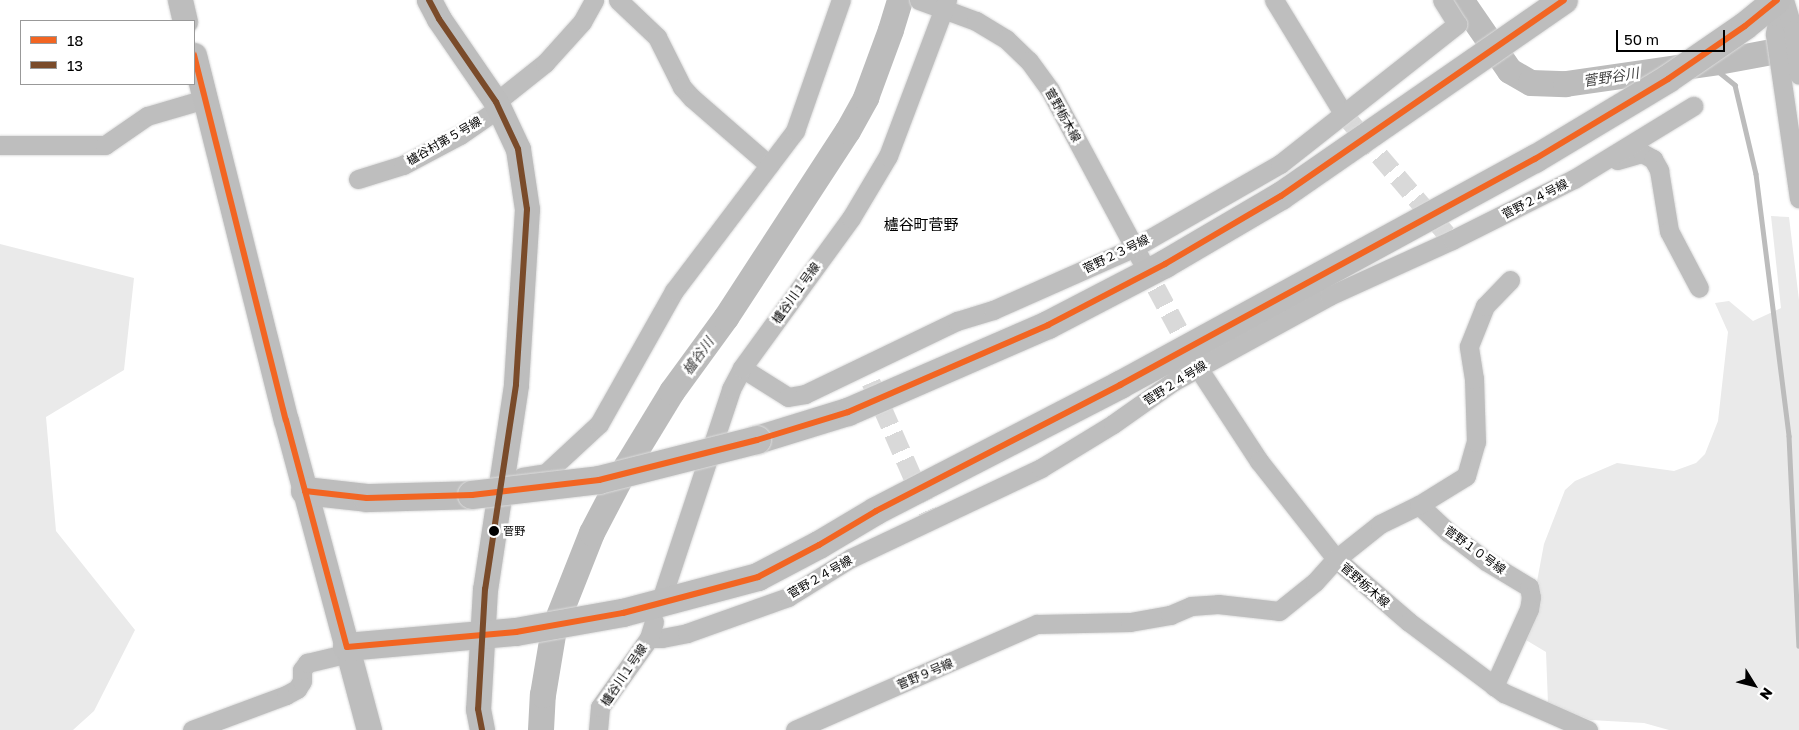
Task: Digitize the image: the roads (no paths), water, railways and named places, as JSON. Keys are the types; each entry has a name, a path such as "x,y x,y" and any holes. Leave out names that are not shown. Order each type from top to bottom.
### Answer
{"highway":[{"path":"305,491 367,498 472,495 599,480 757,440 848,412 1048,325 1165,264 1281,196 1564,0"},
{"path":"348,650 516,632 623,613 758,578 876,511 1120,384 1535,158 1637,98 1745,26 1776,0"}],"main road":[{"path":"180,0 185,20"},
{"path":"428,0 497,105 518,149 528,209 516,385 485,588 478,709 482,730"},
{"path":"195,59 305,491 369,730"}],"street":[{"name":"櫨谷村第５号線","path":"358,178 404,165 460,135 545,63 582,22 594,0"},
{"path":"618,0 657,37 682,86 692,98 769,165"},
{"path":"501,480 546,473 599,424 674,291 795,131 841,0"},
{"name":"菅野栃木線","path":"919,0 946,4 1006,40 1029,61 1050,90 1138,253"},
{"path":"1274,0 1343,113"},
{"name":"菅野２３号線","path":"742,368 788,398 805,394 867,374 957,321 993,310 1138,253 1280,164 1457,24 1442,0"},
{"path":"1783,0 1784,32 1792,70 1799,198"},
{"name":"櫨谷川１号線","path":"663,594 731,389 742,368 850,218 888,156 946,4"},
{"path":"0,145 105,145 148,116 205,100"},
{"name":"菅野２４号線","path":"651,630 662,638 687,633 788,597 851,558 929,516 1042,468 1113,424 1174,381 1329,296 1452,240 1592,168 1693,106"},
{"path":"1592,168 1642,153 1653,158 1660,170 1669,231 1699,288"},
{"path":"1336,559 1380,524 1419,505 1466,476 1476,442 1474,379 1469,346 1485,306 1510,280"},
{"name":"菅野栃木線","path":"1202,374 1259,461 1336,559 1409,622 1504,693 1552,716 1588,730"},
{"name":"菅野１０号線","path":"1419,505 1448,532 1486,561 1528,587 1531,597 1529,609 1494,686"},
{"name":"菅野９号線","path":"795,730 1037,624 1130,622 1170,615 1192,606 1209,605 1279,611 1315,582 1336,559"},
{"name":"櫨谷川１号線","path":"598,730 600,708 651,630"},
{"path":"192,730 236,722 296,689 302,681 302,670 307,663 348,650"}],"waterway":[{"name":"櫨谷川","path":"541,730 543,695 554,629 592,533 627,466 672,392 726,318 848,131 866,98 900,0"},
{"name":"菅野谷川","path":"1461,0 1510,71 1531,83 1566,84 1718,62 1799,47"},
{"path":"1708,63 1735,85 1756,174 1789,436 1799,646"}],"tunnel":[{"path":"1343,113 1452,240"},
{"path":"1143,263 1194,358"},
{"path":"871,382 928,512"}],"place":[{"name":"菅野","path":"494,531"}],"district":[{"name":"櫨谷町菅野","path":"921,225"}]}
